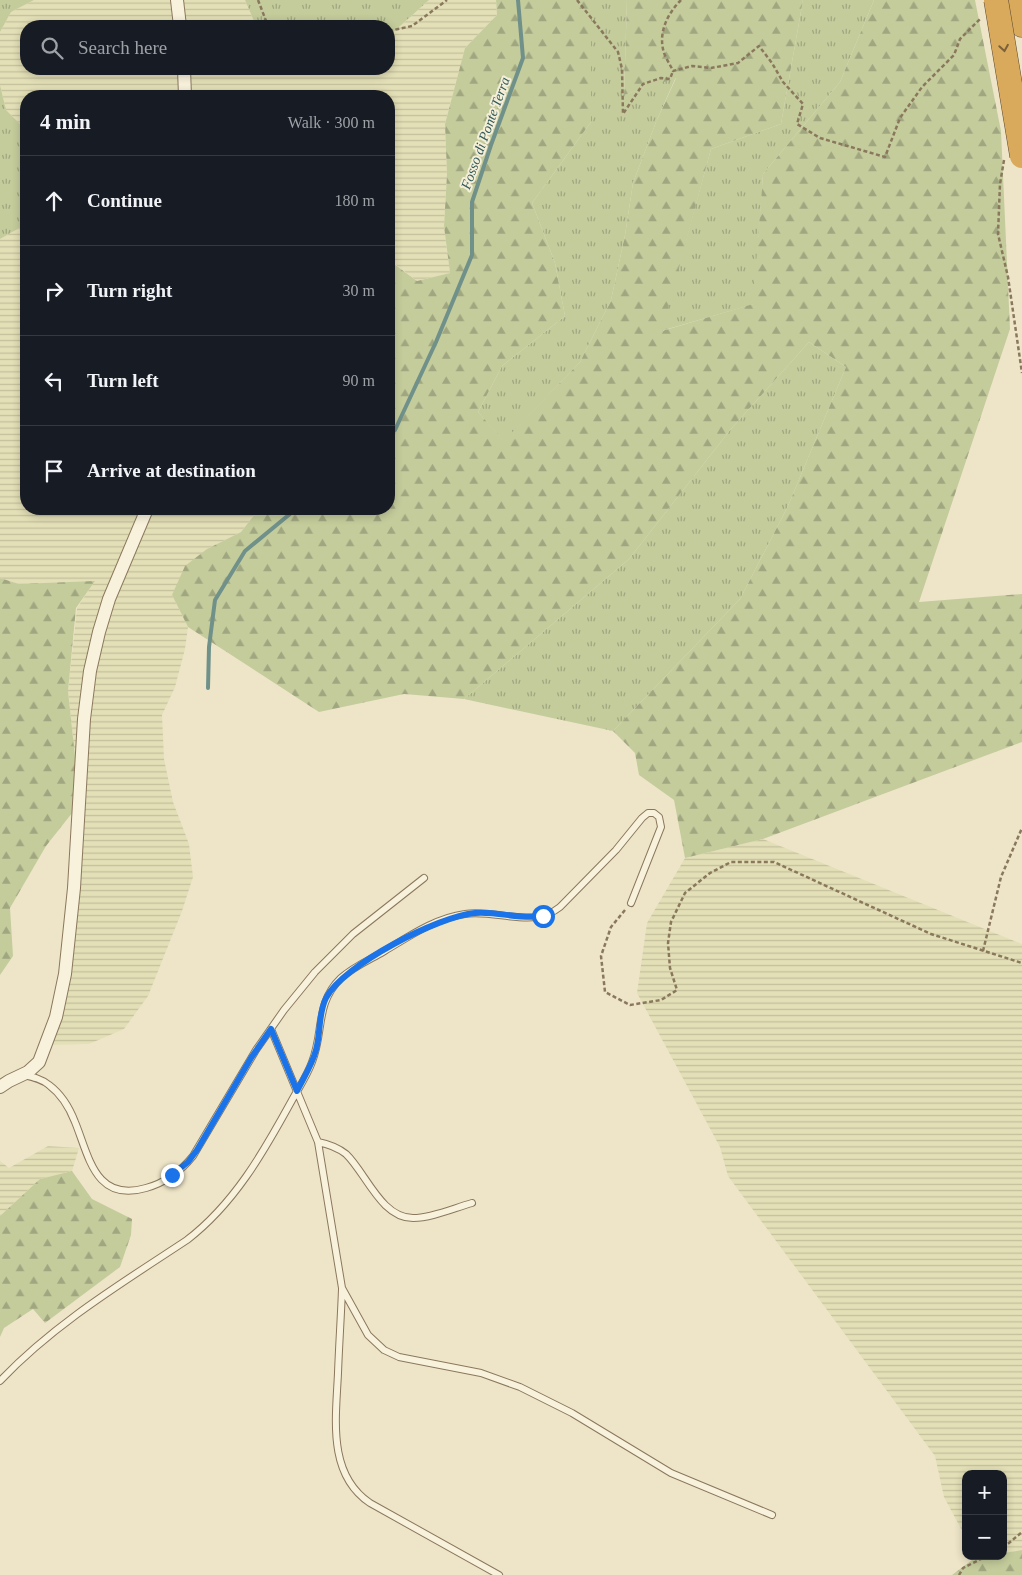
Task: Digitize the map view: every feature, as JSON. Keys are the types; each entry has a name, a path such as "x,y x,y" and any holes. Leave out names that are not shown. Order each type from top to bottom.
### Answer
{"highway":[{"path":"996,0 1013,157"},
{"path":"1018,0 1022,24"}],"street":[{"path":"178,0 180,20"},
{"path":"184,75 185,90"},
{"path":"0,1087 32,1069 42,1057 61,998 74,888 86,701 94,652 109,599 144,515"}],"lane":[{"path":"0,1381 14,1367 81,1312 187,1240 216,1214 259,1157 309,1070 314,1055 321,1012 326,999 332,989 347,974 418,932 453,917 482,912 528,918 552,913 612,854 642,818 648,813 654,813 659,817 661,827 631,903"},
{"path":"23,1075 45,1082 61,1098 75,1122 88,1161 98,1177 109,1185 120,1189 143,1189 166,1179 188,1162 197,1150 251,1058 306,982 340,945 424,878"},
{"path":"271,1029 318,1142 342,1288 336,1432 341,1462 351,1485 359,1495 370,1503 499,1575"},
{"path":"318,1142 335,1147 346,1155 384,1204 398,1215 406,1218 423,1217 472,1202"},
{"path":"342,1288 368,1335 392,1355 482,1373 520,1387 572,1413 671,1473 772,1515"}],"path":[{"path":"258,0 266,20"},
{"path":"395,30 412,26 447,0"},
{"path":"577,0 618,52 622,69 623,114 643,84 661,78 670,79 673,71 663,50 663,28 672,8 681,0"},
{"path":"673,71 692,66 711,68 738,63 759,46 772,62 783,82 803,104 796,124 820,138 885,157 900,118 922,87 954,55 960,39 980,19"},
{"path":"1013,157 1000,184 998,234 1008,277 1022,373"},
{"path":"983,950 1001,877 1022,828"},
{"path":"631,903 611,927 601,956 605,992 630,1005 661,1000 677,990 670,968 668,943 670,922 685,893 710,873 731,862 774,862 931,934 1022,963"},
{"path":"1007,1545 1022,1532"},
{"path":"959,1575 963,1568 979,1560"}],"shaded area":[{"path":"34,0 245,0 253,20 20,20 20,75 395,75 395,31 429,0 496,0 497,15 465,48 445,124 447,174 444,226 450,273 417,281 395,264 395,90 20,90 20,124 6,110 0,85 0,32 11,12"},
{"path":"20,228 20,515 254,515 241,532 207,549 172,595 188,627 185,649 175,687 162,715 164,759 173,802 189,844 193,877 182,911 148,996 124,1029 89,1044 47,1045 61,998 80,803 68,691 77,608 94,582 19,584 0,578 0,239"},
{"path":"763,839 1022,944 1022,1550 1007,1552 1007,1470 962,1470 962,1531 944,1497 935,1456 728,1176 720,1147 637,993 647,923 685,858"},
{"path":"48,1146 79,1148 72,1171 40,1179 0,1216 0,1161 9,1168"}],"green space":[{"path":"0,0 34,0 11,12 0,32"},
{"path":"245,0 429,0 395,31 395,20 253,20"},
{"path":"496,0 591,0 591,122 532,203 555,263 565,316 502,366 478,412 504,441 580,362 611,300 625,235 633,183 656,122 676,78 624,95 627,0 803,0 781,124 711,149 662,331 753,304 763,174 840,82 874,0 975,0 1001,131 1010,329 919,602 1022,594 1022,742 763,839 685,858 674,800 639,775 635,753 613,731 740,599 788,506 846,367 809,342 731,429 629,559 464,699 404,694 319,712 188,627 172,595 185,566 207,549 241,532 254,515 395,515 395,265 417,281 450,273 444,226 447,174 445,124 465,48 497,15"},
{"path":"591,0 627,0 624,95 676,77 656,122 633,183 625,235 611,300 580,362 504,442 478,412 502,366 565,316 555,263 532,203 591,122"},
{"path":"803,0 874,0 840,82 763,174 754,304 661,331 711,149 781,124"},
{"path":"0,85 6,110 20,124 20,228 0,239"},
{"path":"809,342 846,367 788,506 740,599 613,731 464,699 629,559 731,429"},
{"path":"0,578 19,584 95,581 76,608 68,691 80,803 46,846 10,908 13,956 0,975"},
{"path":"72,1171 92,1199 132,1219 131,1235 120,1267 45,1323 33,1309 4,1328 0,1337 0,1216 40,1179"},
{"path":"1022,1550 1022,1575 952,1575 972,1560 1007,1560 1007,1552"}],"waterway":[{"name":"Fosso di Ponte Terra","path":"395,430 436,342 472,255 472,202 523,58 518,0"},
{"name":"Fosso di Ponte Terra","path":"208,688 209,647 215,600 245,551 289,515"}],"route":[{"path":"172,1175 188,1162 197,1150 251,1058 271,1029 297,1091 313,1061 318,1041 321,1012 326,999 341,979 354,969 422,929 463,914 482,912 528,918 543,916"}]}
